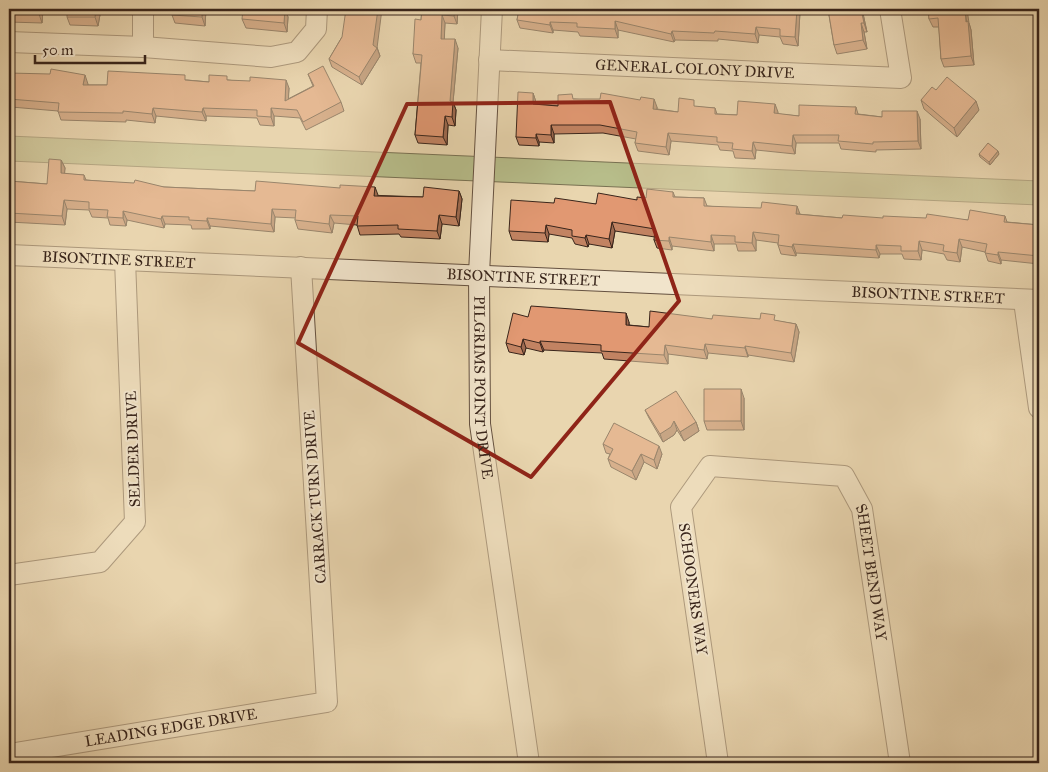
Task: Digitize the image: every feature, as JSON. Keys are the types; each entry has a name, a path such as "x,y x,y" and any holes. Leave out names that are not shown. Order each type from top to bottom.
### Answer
{"street":[{"path":"143,9 143,47"},
{"path":"9,42 143,47 271,57 296,52 316,29 317,9"},
{"name":"PILGRIMS POINT DRIVE","path":"492,9 479,274 480,424 529,763"},
{"name":"GENERAL COLONY DRIVE","path":"489,60 901,78 890,9"},
{"name":"BISONTINE STREET","path":"9,255 479,274 1032,300"},
{"name":"SELDER DRIVE","path":"9,575 100,562 136,522 125,260"},
{"name":"CARRACK TURN DRIVE","path":"300,267 328,702 302,706"},
{"path":"1032,300 1039,408"},
{"name":"SCHOONERS WAY","path":"718,763 681,507 710,466 753,469"},
{"name":"SHEET BEND WAY","path":"753,469 844,476 862,509 900,763"},
{"name":"LEADING EDGE DRIVE","path":"9,754 302,706"}],"highlighted area":[{"path":"610,102 679,301 531,477 298,343 407,104"}],"green space":[{"path":"9,136 1039,181 1039,205 9,161"}],"building":[{"path":"9,9 39,9 39,14 9,13"},
{"path":"67,9 96,9 95,17 67,17"},
{"path":"173,9 202,9 202,17 172,15"},
{"path":"243,9 285,9 284,23 242,19"},
{"path":"346,9 378,9 373,45 377,48 359,77 329,59 342,37"},
{"path":"422,9 455,9 454,16 442,15 441,39 455,39 450,101 453,102 452,117 445,116 443,137 415,135 422,55 413,54 415,19 421,20"},
{"path":"519,9 797,9 795,37 780,36 780,29 756,27 755,34 715,31 714,33 672,31 671,34 615,21 615,29 577,27 577,23 550,22 550,25 517,20"},
{"path":"828,9 861,9 864,23 861,23 863,40 834,45"},
{"path":"928,9 965,9 971,56 941,59 938,18 929,19"},
{"path":"323,66 341,102 303,122 297,110 271,108 271,117 257,116 257,110 203,108 202,112 153,108 152,114 123,111 123,113 58,112 59,103 9,99 9,73 50,74 51,69 85,75 83,85 107,85 108,71 185,75 185,80 209,82 209,75 227,76 227,80 250,81 250,77 286,80 285,101 314,86 308,74"},
{"path":"947,77 976,101 954,128 921,100 932,87 936,90"},
{"path":"518,92 533,93 533,104 558,106 558,95 572,94 573,99 600,99 601,93 640,100 641,97 654,99 653,109 678,112 679,98 694,100 694,106 715,108 715,114 737,115 738,101 775,104 774,113 799,116 799,105 856,107 855,114 882,117 882,111 917,111 918,141 873,142 873,144 838,141 839,135 793,135 792,146 753,142 752,151 732,149 733,143 717,142 717,137 668,133 666,147 635,143 637,132 600,125 551,125 551,135 536,134 536,138 516,137"},
{"path":"988,143 998,151 989,162 979,154"},
{"path":"49,159 61,160 61,173 84,175 84,180 134,183 135,180 164,187 255,191 256,181 340,188 340,185 375,187 374,196 423,197 424,187 459,191 456,217 439,215 437,231 398,229 398,225 357,226 358,216 330,215 329,224 295,220 296,210 272,209 271,224 207,218 207,221 189,220 189,217 162,216 161,219 123,211 123,218 107,217 108,210 89,209 89,202 64,200 62,216 9,213 9,181 47,184"},
{"path":"647,189 673,192 673,197 704,198 704,206 761,208 762,202 797,206 796,214 842,218 843,215 883,218 883,216 926,218 927,214 968,220 970,210 1005,216 1004,222 1039,225 1039,256 998,252 998,255 985,253 987,244 959,239 957,253 943,251 944,245 919,241 918,251 901,251 901,246 876,245 876,250 793,244 792,247 778,245 779,235 753,232 752,243 735,242 735,236 711,235 711,242 669,237 669,241 654,240 655,229 612,222 609,239 586,235 585,238 572,236 572,230 546,225 545,233 509,231 511,200 554,203 555,198 596,204 598,193 637,200 637,197 646,198"},
{"path":"531,306 626,313 626,325 649,327 650,311 712,319 713,315 760,319 761,313 775,315 774,320 796,324 791,353 745,346 745,348 705,344 704,350 665,345 664,355 601,351 601,345 540,341 540,343 523,339 521,347 506,343 513,313 528,317"},
{"path":"704,389 741,389 741,421 704,421"},
{"path":"676,391 696,422 680,432 674,421 671,427 660,434 645,410"},
{"path":"614,423 659,446 654,460 641,454 632,471 608,459 613,449 603,444"}],"waterway":[{"path":"1036,9 1039,30"}]}
